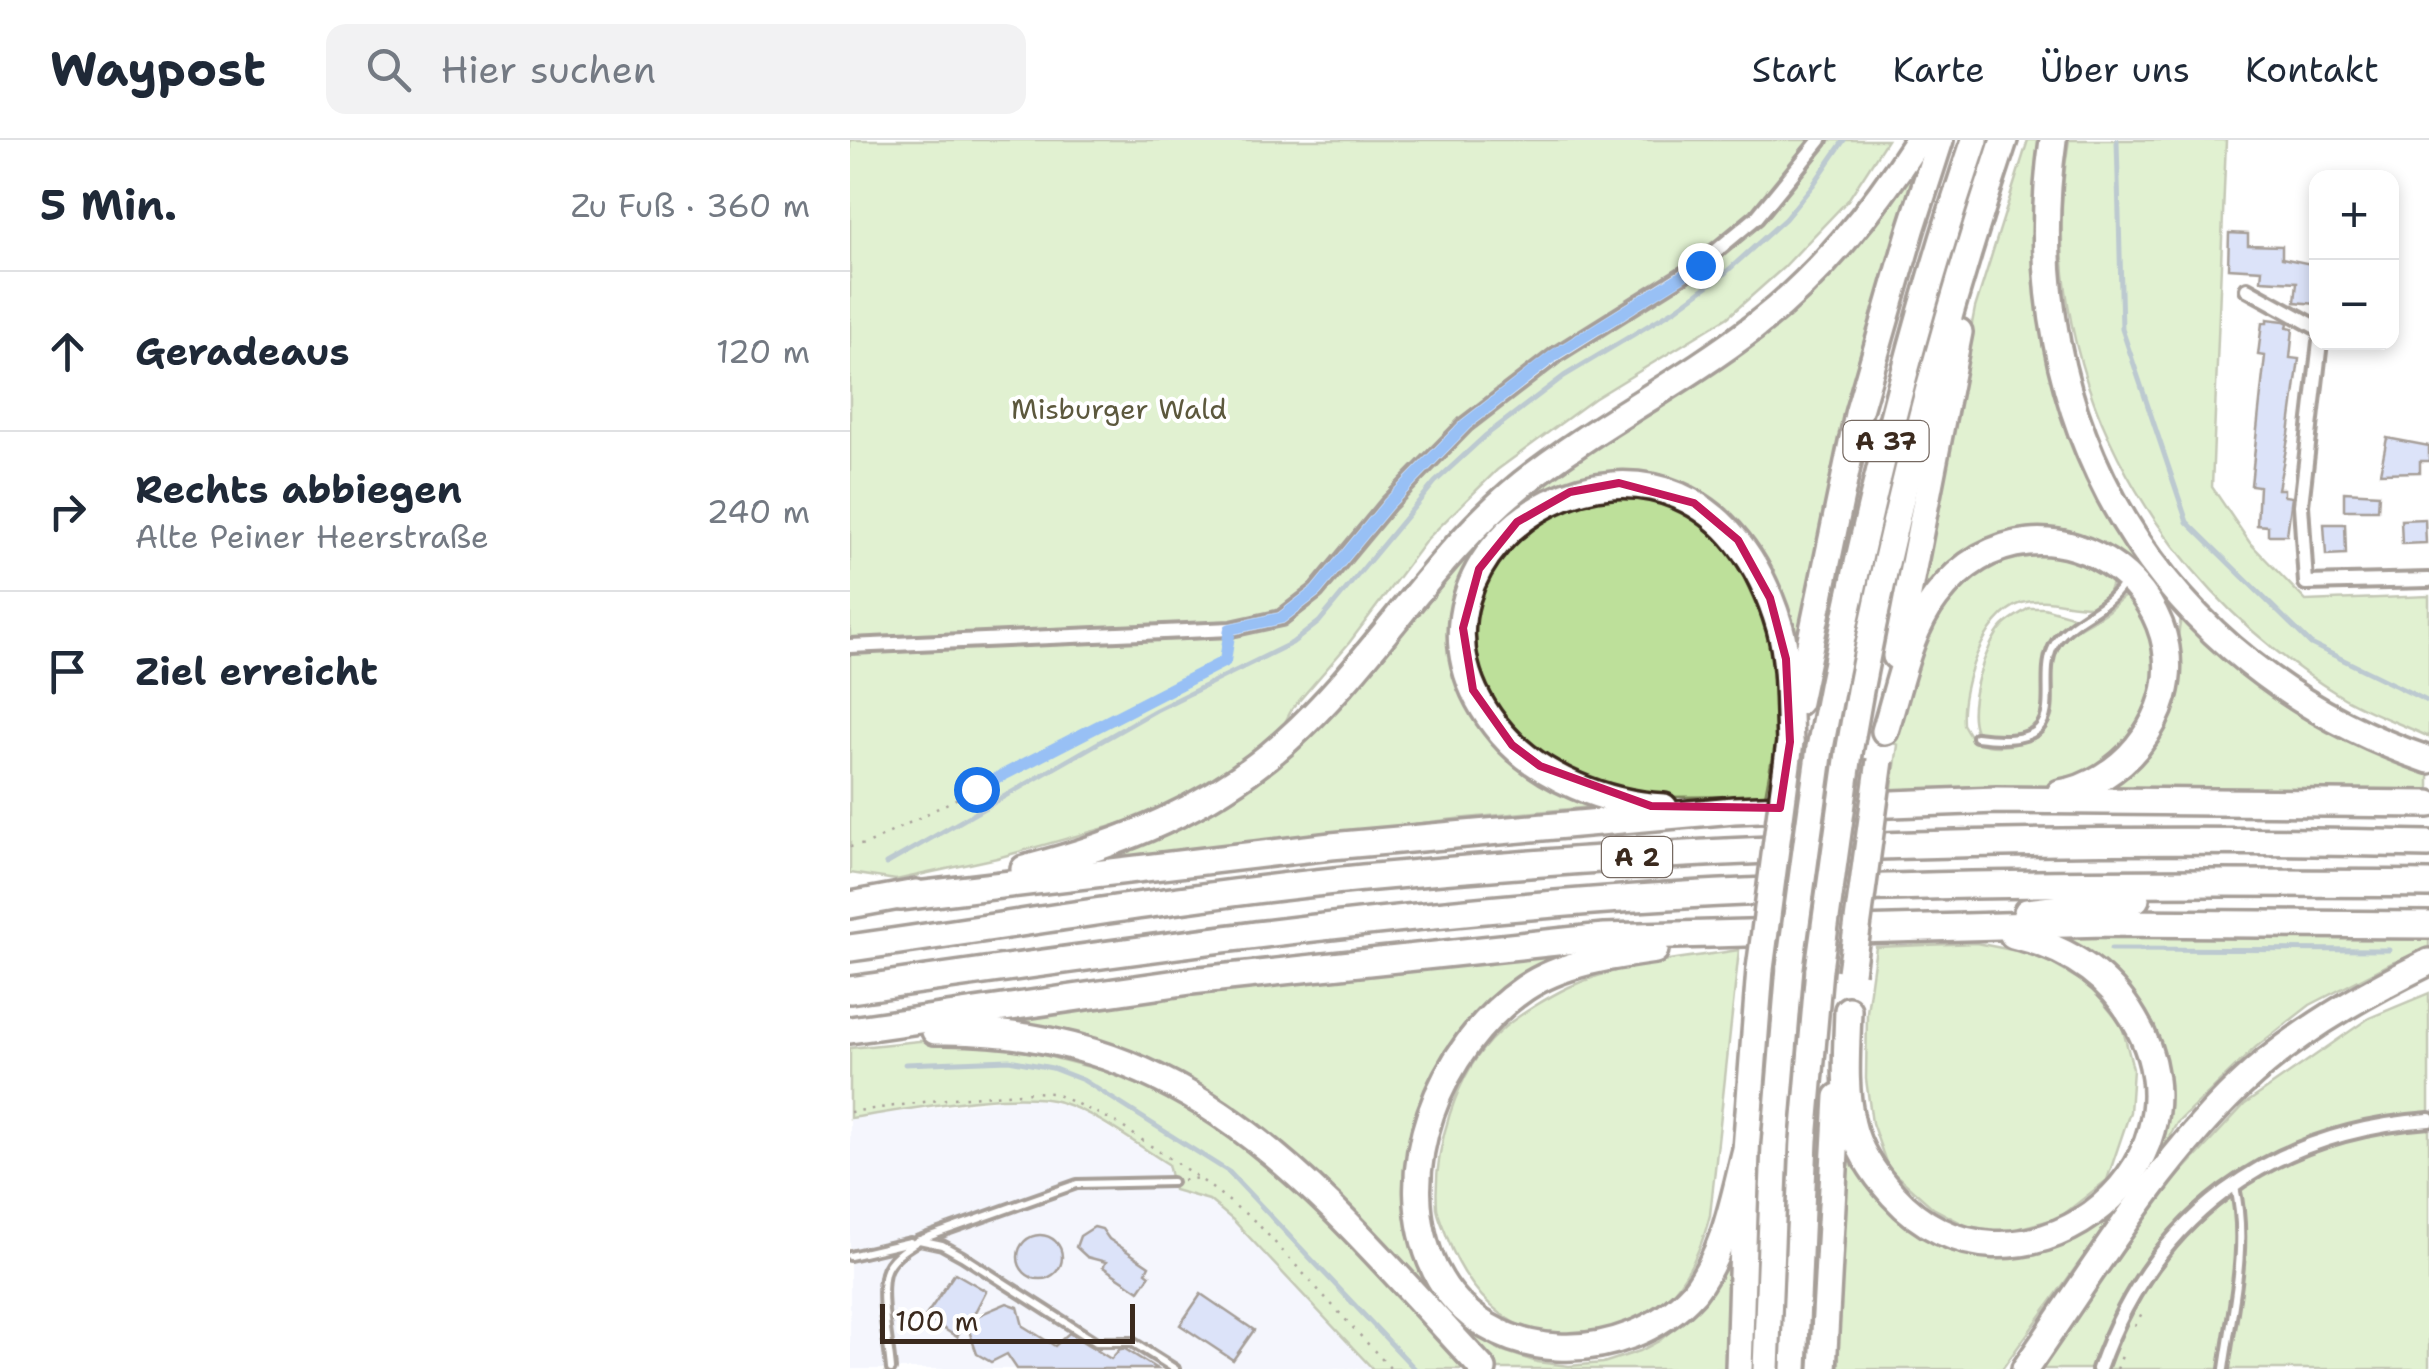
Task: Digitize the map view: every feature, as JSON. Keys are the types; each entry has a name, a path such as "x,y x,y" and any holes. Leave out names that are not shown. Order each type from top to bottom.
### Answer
{"highway":[{"path":"850,906 1088,853 1172,820 1232,784 1288,740 1442,562 1520,486 1594,430 1751,329 1790,297 1863,219 1918,140"},
{"path":"1739,1369 1746,1150 1760,968 1790,742 1858,414 1940,140"},
{"name":"A 37","path":"1766,1369 1775,1145 1790,967 1820,748 1859,550 1893,411 1974,140"},
{"name":"A 37","path":"1794,1369 1804,1140 1819,970 1849,754 1886,557 1950,310 2004,140"},
{"path":"2053,140 2045,220 2054,342 2078,429 2112,501 2180,596 2254,668 2340,724 2429,760"},
{"path":"1823,1369 1834,1135 1851,972 1898,639 1982,206"},
{"path":"1734,810 1651,806 1606,796 1540,766 1512,745 1488,717 1473,690 1465,660 1463,628 1468,597 1479,569 1496,543 1543,504 1596,486 1645,486 1694,503 1738,540 1756,566 1770,598 1786,659 1790,742"},
{"path":"1884,731 1917,631 1934,599 1957,573 1982,555 2026,542 2068,544 2098,554 2128,576 2150,601 2161,627 2165,653 2162,705 2151,729 2128,758 2098,780 2067,792 1998,800"},
{"path":"900,897 1331,846 1734,810 1998,800 2429,804"},
{"name":"A 2","path":"850,948 1360,879 1739,850 1965,842 2270,840 2429,844"},
{"path":"1868,931 2288,883"},
{"name":"A 2","path":"850,990 1185,942 1541,906 1779,891 2429,884"},
{"path":"850,1032 1191,982 1604,937 2105,923 2429,925"},
{"path":"1848,1010 1851,1123 1878,1178 1903,1206 1954,1235 1986,1244 2046,1238 2080,1224 2107,1205 2142,1157 2153,1122 2155,1095 2152,1064 2143,1034 2122,999 2069,954 2042,942 1983,928"},
{"path":"1743,935 1610,956 1561,970 1525,988 1489,1020 1458,1057 1434,1103 1422,1140 1418,1195 1425,1242 1436,1272 1451,1294 1490,1330 1541,1351 1568,1355 1601,1352 1635,1342 1669,1320 1696,1290 1714,1257 1728,1218 1746,1150"},
{"path":"2025,1369 2159,1178 2224,1103 2305,1032 2388,981 2429,962"},
{"path":"850,1032 960,1030 1016,1034 1107,1058 1189,1092 1276,1153 1325,1199 1483,1369"}],"street":[{"path":"850,646 1230,629 1281,618 1316,591 1388,504 1466,424 1556,354 1700,265 1757,217 1820,140"},
{"path":"2247,290 2309,323"},
{"path":"2319,350 2301,504 2306,583 2429,580"},
{"path":"2099,1369 2138,1285 2196,1216 2234,1184 2271,1160 2338,1134 2429,1120"}],"lane":[{"path":"1976,737 2016,738 2042,724 2049,710 2051,655 2057,641 2115,597 2128,576"},
{"path":"850,1256 919,1240 1077,1184 1172,1182"},
{"path":"2224,1369 2240,1252 2234,1184"},
{"path":"891,1369 884,1292 886,1270 900,1252 919,1240 942,1245 962,1256 1096,1342 1132,1342 1175,1369"}],"path":[{"path":"850,847 870,844 1225,661 1230,629"},
{"path":"850,1112 954,1098 1052,1093 1112,1120 1234,1202 1391,1369"},
{"path":"1172,1182 1199,1178"},
{"path":"2134,1328 2151,1298"},
{"path":"2117,1369 2123,1356"}],"highlighted area":[{"path":"1619,483 1694,503 1738,540 1770,598 1786,659 1790,742 1780,808 1651,806 1540,766 1512,745 1473,690 1463,628 1479,569 1517,522 1570,492"}],"shaded area":[{"path":"1022,1097 1062,1103 1092,1117 1168,1165 1174,1190 1209,1200 1233,1220 1373,1369 850,1369 850,1118"}],"green space":[{"name":"Misburger Wald","path":"850,140 1887,140 1848,200 1783,268 1728,317 1594,399 1497,470 1428,538 1349,643 1292,709 1281,730 1227,778 1173,809 997,858 896,880 850,873"},
{"path":"1928,140 1836,462 1797,640 1751,547 1627,476 1596,475 1551,489 1518,509 1489,538 1463,683 1489,734 1592,807 1455,819 1092,864 1168,833 1233,796 1531,487 1694,377"},
{"path":"2028,140 2040,140 2033,242 2037,301 2052,380 2075,446 2133,562 2073,535 2016,531 1988,538 1962,552 1939,572 1919,598 1975,308"},
{"path":"2069,140 2226,140 2212,487 2250,543 2306,601 2429,596 2429,737 2349,701 2272,647 2212,591 2160,527 2118,458 2087,383 2068,305 2062,223"},
{"path":"1612,492 1678,506 1732,550 1774,645 1779,727 1765,796 1663,797 1604,786 1539,757 1496,712 1475,655 1475,613 1487,576 1530,523"},
{"path":"2066,550 2113,579 2108,595 2092,606 2040,601 2008,610 1985,637 1977,654 1965,692 1963,724 1973,738 1987,745 2021,743 2040,733 2052,716 2053,663 2059,647 2069,635 2126,596 2148,615 2159,673 2143,724 2102,767 2062,784 2033,789 1891,794 1898,745 1893,743 1911,658 1933,608 1998,557"},
{"path":"2029,608 2079,618 2055,637 2045,658 2043,716 2012,735 1976,731 1975,692 1990,647 2003,626"},
{"path":"2181,617 2296,710 2360,746 2429,774 2429,798 2081,795 2111,780 2177,643"},
{"path":"2044,932 2429,932 2429,949 2392,963 2310,1005 2256,1047 2177,1123 2002,1369 1839,1369 1838,1267 1845,1157 1892,1211 1921,1232 1953,1244 1988,1246 2047,1245 2147,1159 2150,1031"},
{"path":"1976,943 2037,955 2090,986 2122,1026 2133,1069 2130,1112 2107,1180 2059,1218 2005,1232 1967,1226 1933,1208 1888,1168 1872,1123 1866,1079 1867,1012 1876,947"},
{"path":"1739,950 1710,1215 1686,1274 1661,1305 1626,1326 1567,1337 1545,1335 1508,1319 1477,1291 1465,1274 1437,1208 1443,1138 1470,1069 1505,1027 1569,987 1631,967"},
{"path":"1557,954 1561,960 1432,1084 1424,1272 1454,1316 1497,1349 1537,1362 1569,1366 1603,1363 1659,1341 1691,1314 1704,1297 1731,1245 1729,1369 1493,1369 1214,1099 962,1020 1289,977"},
{"path":"2429,993 2429,1369 2037,1369 2168,1187 2245,1104 2369,1018"},
{"path":"919,1041 989,1041 1101,1070 1184,1103 1269,1162 1401,1296 1466,1369 1373,1369 1233,1220 1209,1200 1174,1190 1168,1164 1074,1107 1040,1098 1015,1098 956,1102 850,1118 850,1048"}],"building":[{"path":"2229,233 2248,234 2248,245 2282,246 2282,258 2309,264 2309,303 2295,302 2297,282 2261,280 2262,270 2228,268"},
{"path":"2267,319 2284,321 2287,328 2293,329 2290,358 2299,359 2278,489 2284,489 2284,496 2292,497 2287,535 2268,535 2268,526 2257,525 2259,486 2251,485 2265,356 2258,355 2262,323 2267,323"},
{"path":"2387,438 2429,446 2429,461 2420,461 2420,472 2380,473"},
{"path":"2344,492 2379,494 2378,510 2344,510"},
{"path":"2425,519 2426,543 2402,544 2401,520"},
{"path":"2324,524 2345,524 2346,554 2326,555"},
{"path":"1094,1227 1149,1266 1146,1272 1150,1275 1139,1291 1103,1267 1106,1262 1087,1257 1076,1247 1080,1236"},
{"path":"1040,1235 1055,1242 1062,1257 1055,1272 1040,1279 1025,1272 1018,1257 1025,1242"},
{"path":"955,1273 986,1291 972,1318 1007,1303 1018,1307 1023,1326 1055,1346 1069,1333 1111,1359 1125,1349 1157,1369 1017,1369 1007,1354 991,1362 977,1354 966,1322 957,1337 925,1317"},
{"path":"1201,1294 1254,1330 1233,1360 1180,1325"}],"waterway":[{"path":"886,864 1156,710 1292,643 1319,622 1435,482 1485,436 1564,376 1676,309 1724,274 1785,219 1844,140"},
{"path":"2117,140 2122,329 2187,522 2311,644 2429,702"},
{"path":"2111,949 2389,950"},
{"path":"905,1064 1009,1060 1052,1068 1083,1080 1229,1172 1415,1369"}],"route":[{"path":"976,789 1225,661 1230,629 1281,618 1316,591 1388,504 1466,424 1556,354 1700,265"}]}
